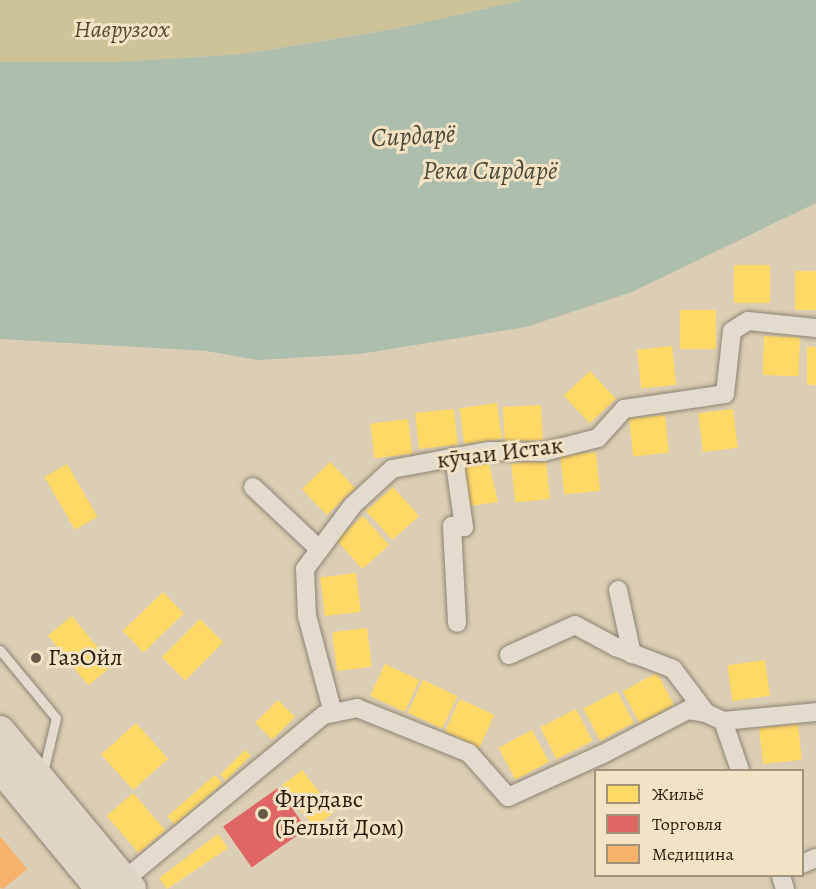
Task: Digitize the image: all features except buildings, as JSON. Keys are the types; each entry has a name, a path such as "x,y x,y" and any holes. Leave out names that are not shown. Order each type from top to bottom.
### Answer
{"highway":[{"path":"0,731 41,780 118,887"},
{"path":"0,767 118,887"}],"street":[{"name":"кӯчаи Истак","path":"333,713 307,616 305,568 353,506 392,469 489,451 543,452 598,438 624,409 725,394 732,331 748,321 816,328"},
{"path":"454,457 464,527 452,526 457,623"},
{"path":"253,487 319,549"},
{"path":"618,591 632,654"},
{"path":"509,655 575,626 632,654 673,669 706,712"},
{"path":"118,887 324,715 357,708 469,753 508,797 603,754 688,710 706,712 723,721 816,712"},
{"path":"723,721 739,769"}],"lane":[{"path":"0,650 56,718 41,780"}],"green space":[{"name":"Наврузгох","path":"0,0 523,0 400,28 243,54 119,62 0,62"}],"water":[{"name":"Река Сирдарё","path":"523,0 816,0 816,203 632,292 526,327 360,354 258,360 206,351 0,339 0,62 119,62 243,54 400,28"}],"place":[{"name":"ГазОйл","path":"36,658"},
{"name":"Фирдавс (Белый Дом)","path":"263,814"}],"water label":[{"name":"Сирдарё","path":"413,136"}]}
